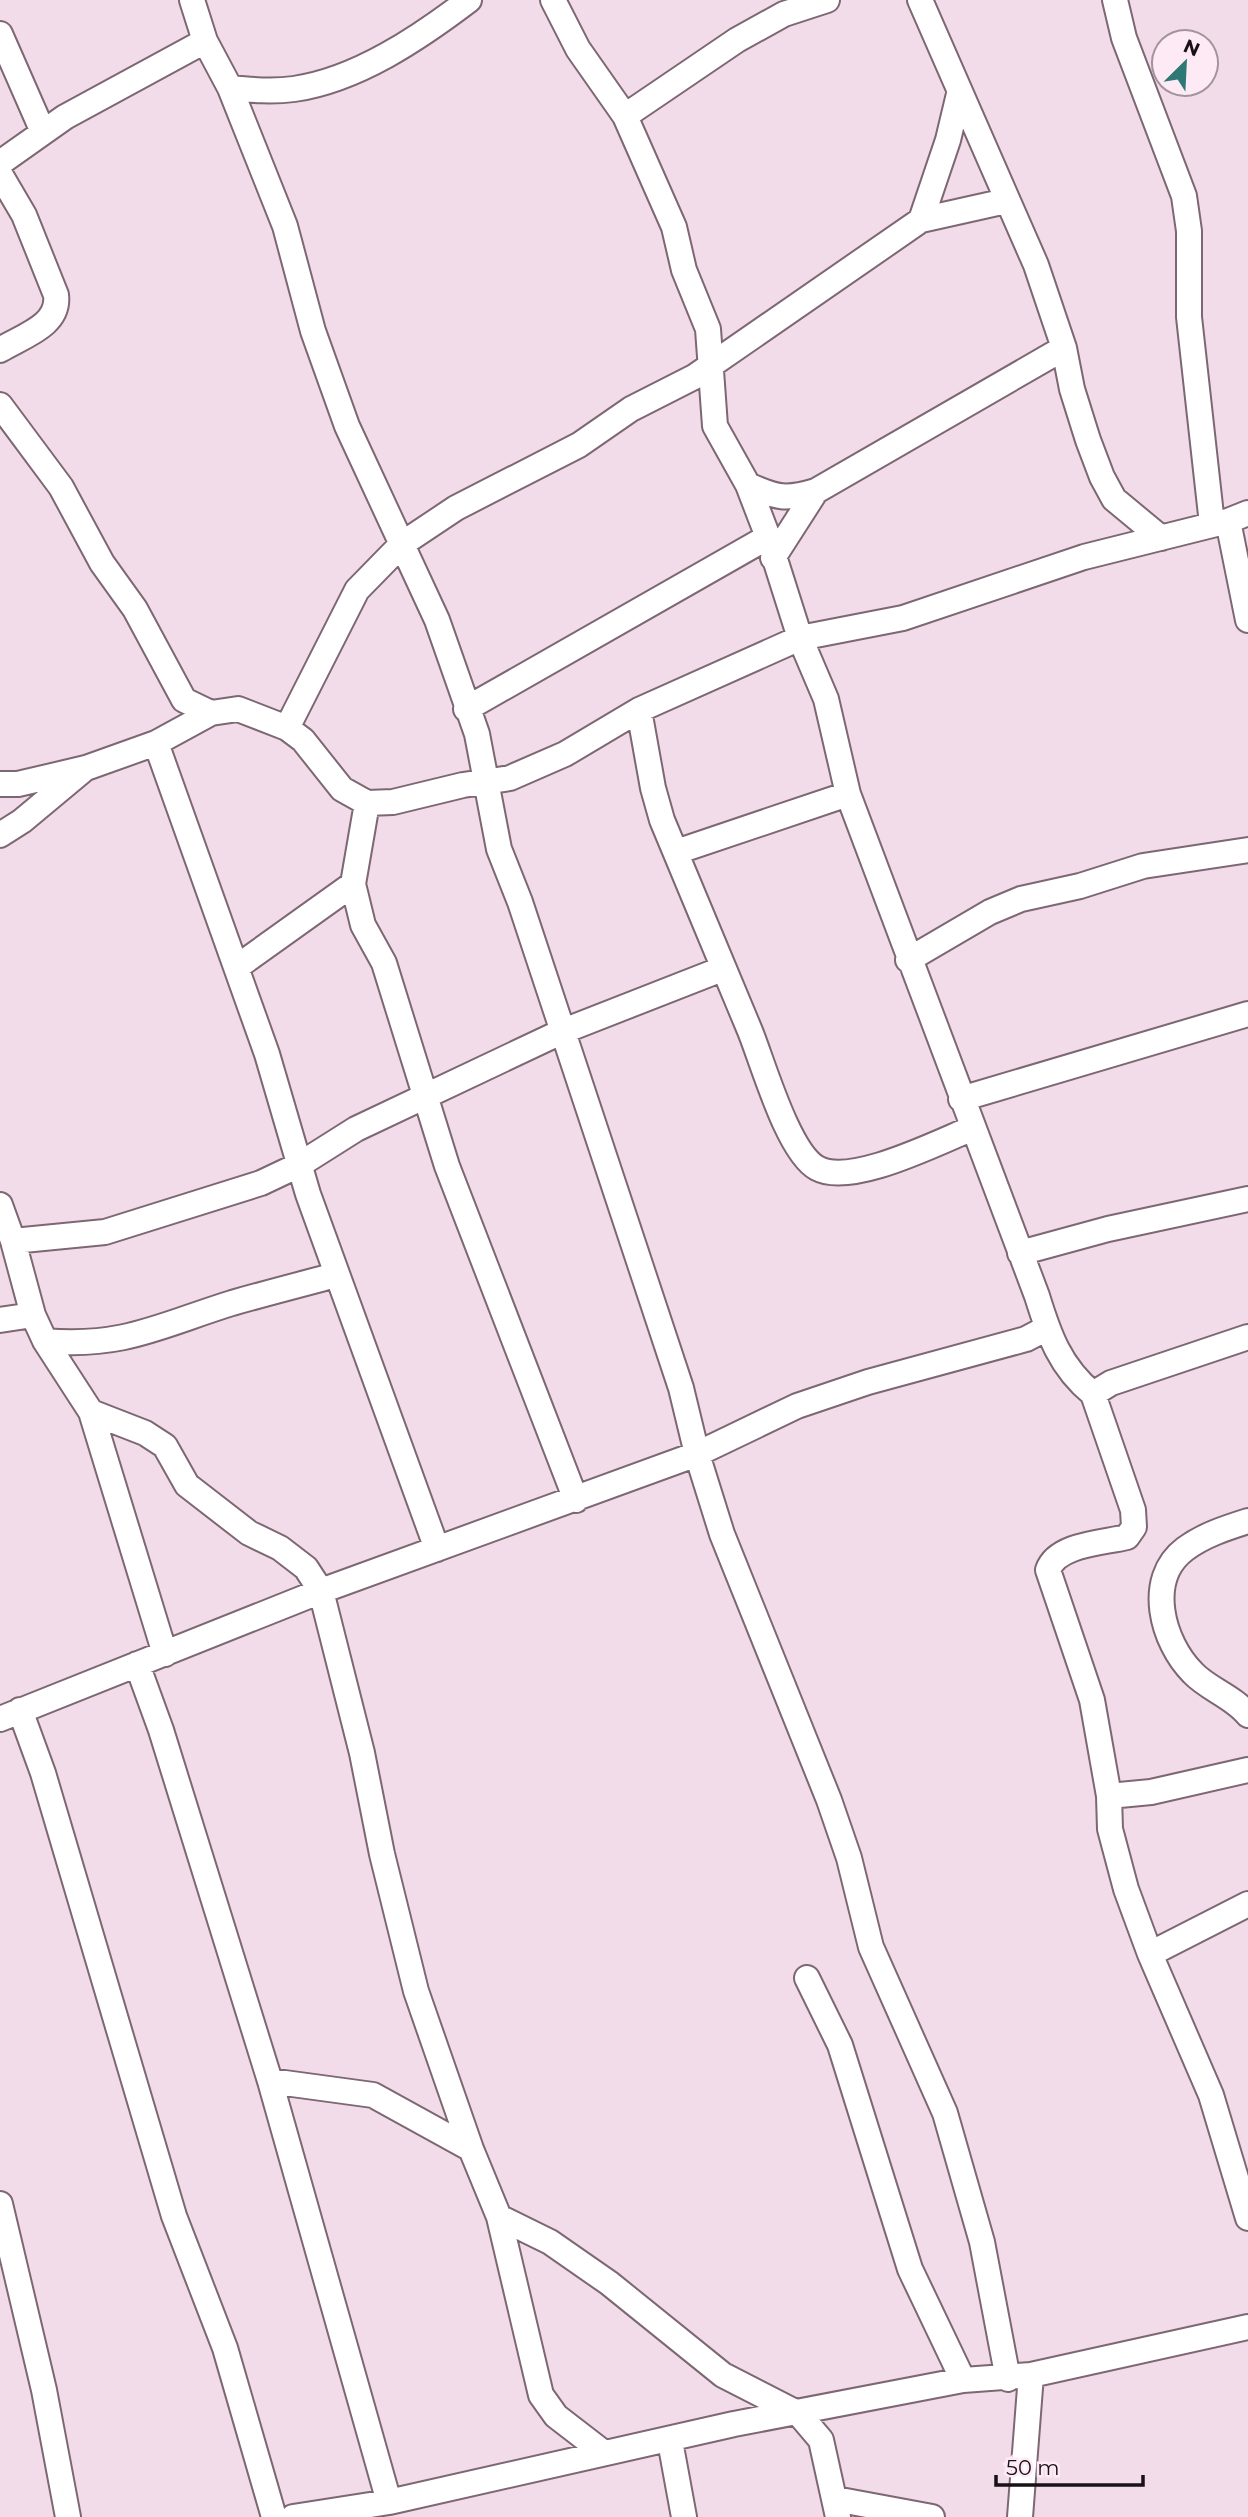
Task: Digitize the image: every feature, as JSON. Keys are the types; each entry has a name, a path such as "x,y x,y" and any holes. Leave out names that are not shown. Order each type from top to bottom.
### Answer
{"street":[{"path":"192,0 205,41 230,88 285,226 313,331 347,426 437,620 466,709 477,734 499,849 520,902 681,1388 697,1454 722,1534 837,1823 849,1858 871,1947 945,2113 957,2163 1020,2377 1020,2517"},
{"path":"230,88 269,91 323,82 376,61 469,0"},
{"path":"553,0 578,49 625,116 674,228 684,270 708,329 713,363 715,426 748,485 771,547 800,638 826,699 848,794 1047,1328 1064,1365 1093,1394 1133,1510 1135,1527 1127,1537 1062,1553 1051,1560 1048,1570 1092,1700 1109,1796 1110,1829 1126,1889 1150,1954 1211,2095 1248,2218"},
{"path":"625,116 737,40 784,13 827,0"},
{"path":"919,0 1036,265 1064,348 1072,389 1102,477 1114,499 1161,538"},
{"path":"1115,0 1124,38 1184,196 1189,231 1189,317 1194,372 1229,520 1248,620"},
{"path":"0,34 43,132"},
{"path":"0,163 43,132 205,41"},
{"path":"921,220 948,140 959,94"},
{"path":"0,174 24,215 56,295 57,307 48,321 0,350"},
{"path":"287,728 357,590 402,544 456,508 579,445 631,409 694,377 921,220 1006,201"},
{"path":"748,485 781,498 792,499 817,491 1064,348"},
{"path":"0,405 61,487 102,563 135,609 184,700 180,730"},
{"path":"466,709 771,547 817,491"},
{"path":"0,784 18,784 86,768 156,743 211,713 238,709 287,728 303,740 342,789 367,803 393,803 510,778 565,754 639,710 800,638 903,618 1084,557 1229,520"},
{"path":"184,700 211,713"},
{"path":"639,710 653,788 676,852 722,969 802,1155 818,1169 842,1175 897,1158 973,1128"},
{"path":"156,743 267,1054 299,1165 336,1275 437,1549"},
{"path":"0,835 22,821 86,768"},
{"path":"676,852 848,794"},
{"path":"367,803 353,884 363,925 384,962 452,1178 576,1500"},
{"path":"908,960 990,912 1021,899 1080,886 1143,866 1248,850"},
{"path":"237,967 353,884"},
{"path":"13,1241 105,1232 250,1187 299,1165 356,1129 561,1032 722,969"},
{"path":"961,1100 1248,1014"},
{"path":"1020,1253 1108,1229 1248,1199"},
{"path":"0,1205 13,1241 33,1315 45,1341 91,1412 165,1654"},
{"path":"45,1341 85,1345 130,1337 231,1304 336,1275"},
{"path":"0,1320 33,1315"},
{"path":"274,2517 225,2348 174,2216 47,1786 5,1715 321,1591 697,1454 797,1406 868,1382 1026,1339 1047,1328"},
{"path":"1093,1394 1111,1383 1248,1337"},
{"path":"91,1412 145,1433 165,1446 187,1485 249,1533 280,1548 306,1567 321,1591 362,1753 382,1854 416,1991 471,2149 499,2217 541,2395 556,2416 604,2453"},
{"path":"1248,1521 1208,1535 1182,1551 1163,1580 1160,1603 1170,1640 1192,1672 1248,1715"},
{"path":"137,1664 161,1730 270,2081 390,2502"},
{"path":"1109,1796 1151,1792 1248,1770"},
{"path":"1150,1954 1248,1904"},
{"path":"807,1978 840,2045 910,2269 963,2381"},
{"path":"270,2081 373,2095 471,2149"},
{"path":"0,2204 44,2390 68,2517"},
{"path":"499,2217 550,2242 609,2283 723,2375 799,2414 821,2440 836,2508 932,2517"},
{"path":"293,2517 390,2502 604,2453 670,2441 734,2424 799,2414 963,2381 1020,2377 1248,2327"},
{"path":"670,2441 684,2517"}]}
